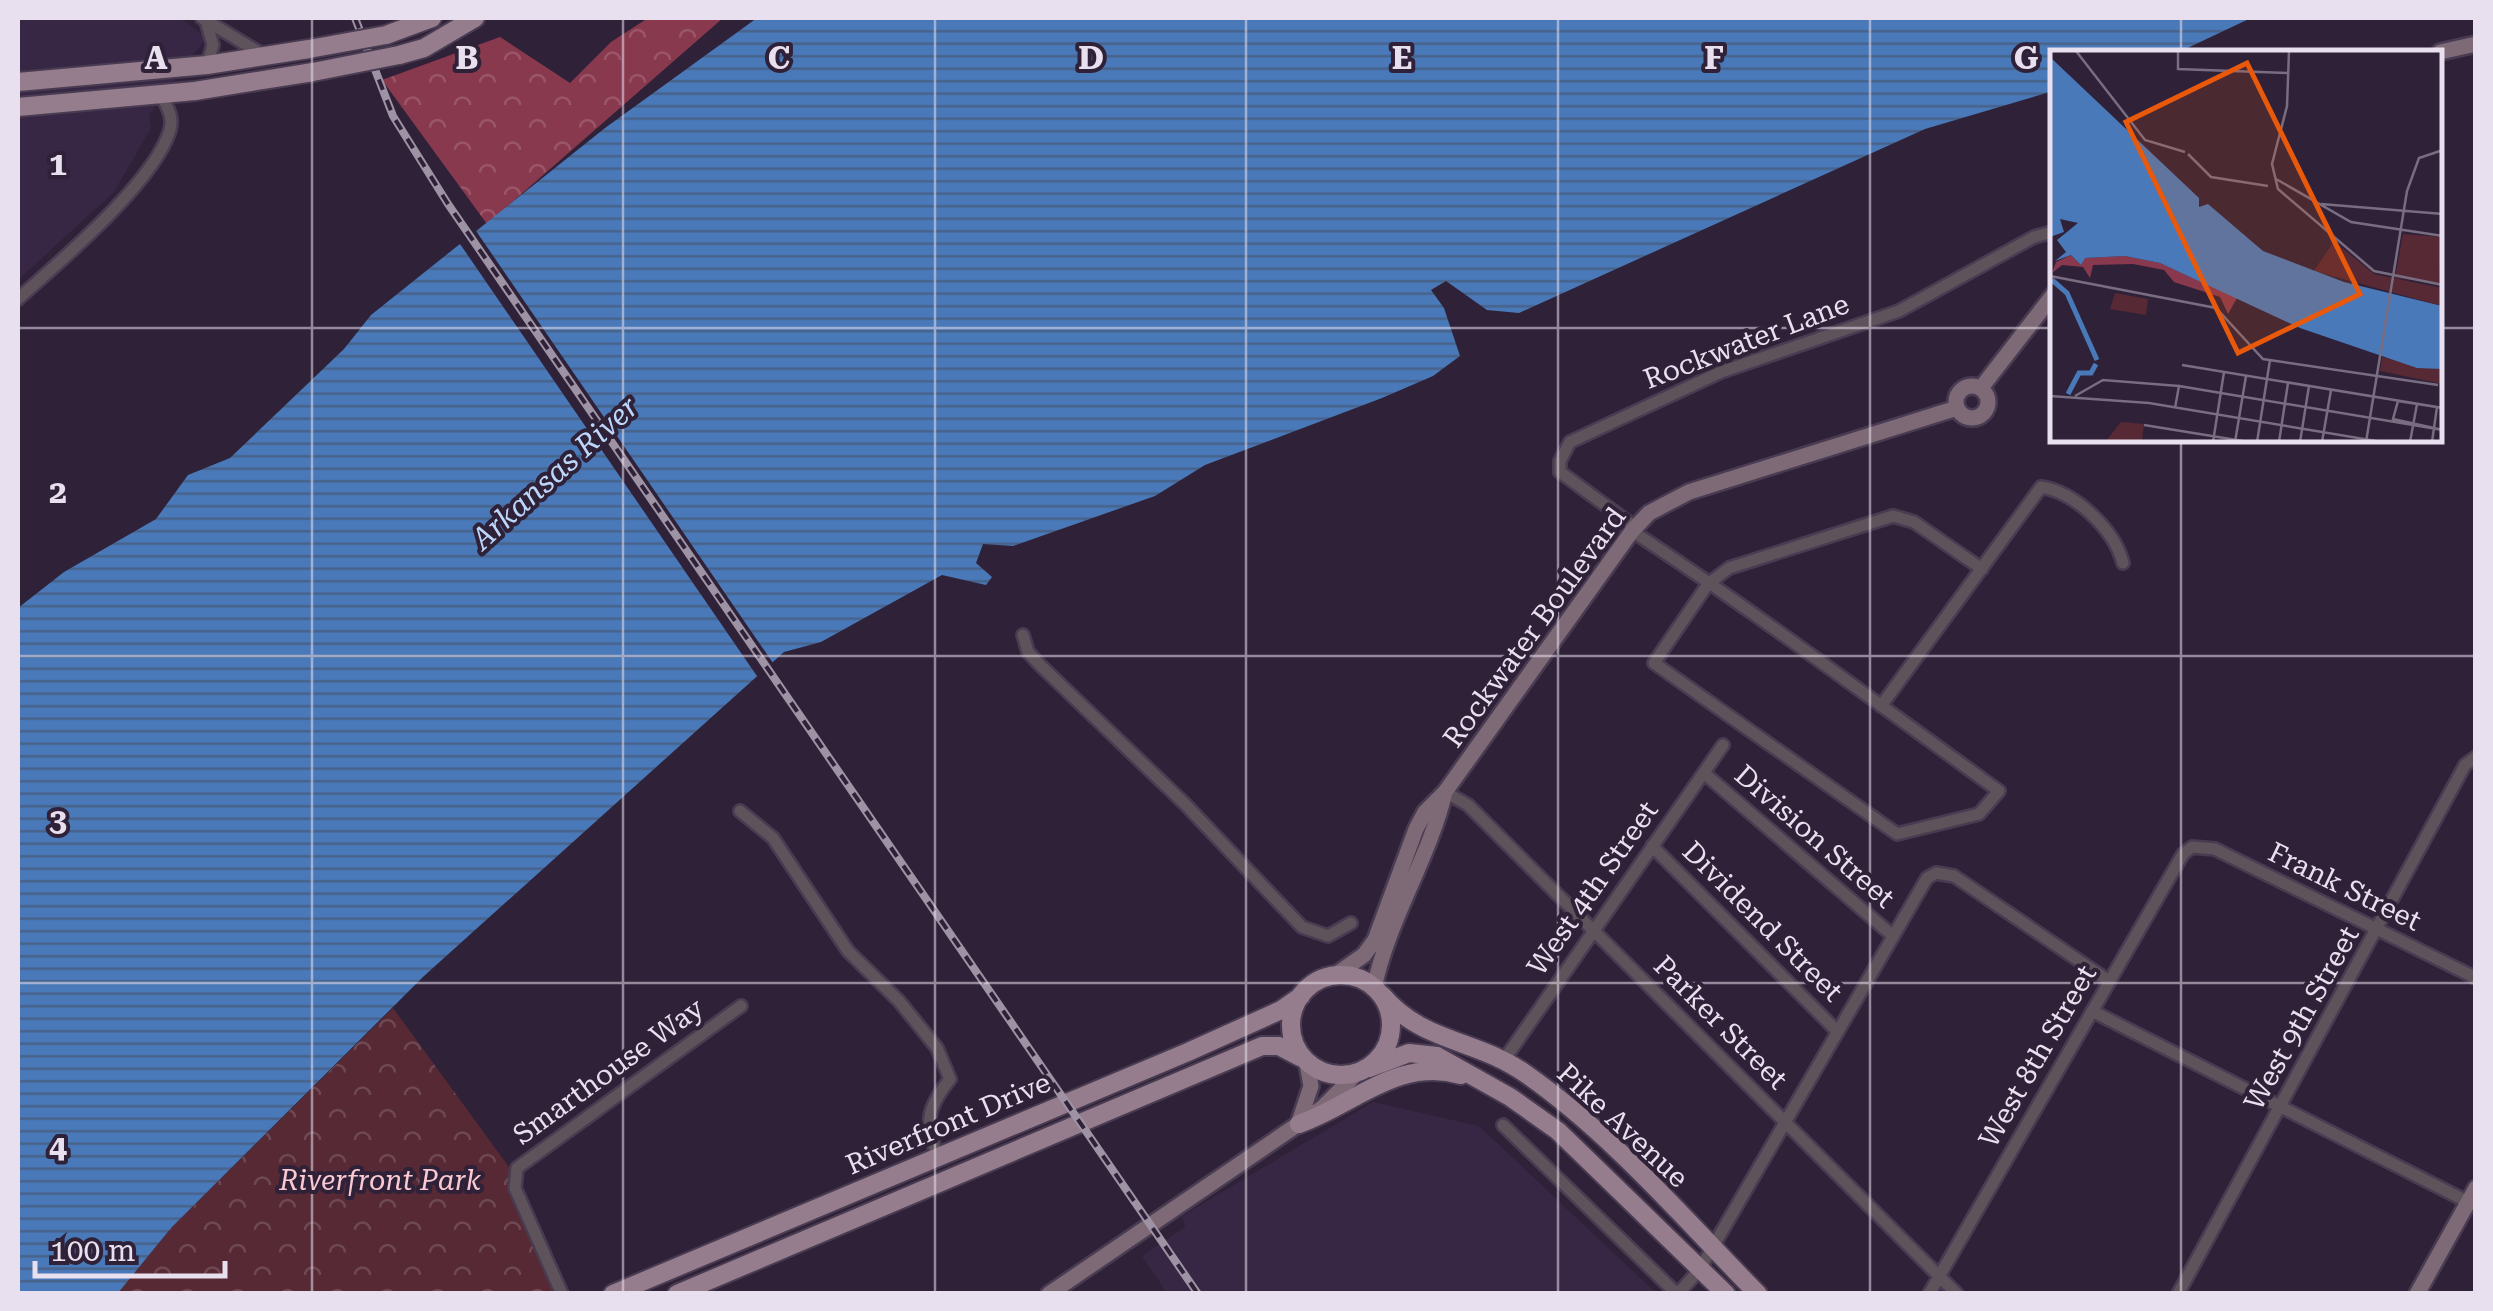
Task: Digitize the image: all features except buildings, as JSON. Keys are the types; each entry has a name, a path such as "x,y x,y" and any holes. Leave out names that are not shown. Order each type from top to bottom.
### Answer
{"main road":[{"path":"18,82 207,65 386,35 432,18"},
{"path":"18,107 162,96 312,72 424,48 475,18"},
{"path":"677,1294 1262,1046 1279,1046 1304,1060 1334,1074 1363,1070 1390,1037 1390,1015 1378,991 1357,978 1334,976 1320,979 1300,996 1291,1019 1304,1060"},
{"name":"Pike Avenue","path":"1378,991 1400,1015 1425,1032 1504,1060 1575,1111 1758,1294"},
{"name":"Riverfront Drive","path":"614,1294 1188,1052 1280,1010 1300,996"},
{"name":"Pike Avenue","path":"1363,1070 1397,1055 1424,1053 1437,1056 1480,1081 1558,1131 1726,1294"},
{"path":"1298,1124 1326,1115 1372,1085 1405,1074 1442,1071 1480,1081"}],"street":[{"path":"204,19 264,56"},
{"path":"204,19 213,45 207,65"},
{"path":"2443,51 2476,44"},
{"path":"18,299 104,221 136,182 169,132 171,114 162,96"},
{"name":"Rockwater Lane","path":"1634,529 1560,472 1560,462 1570,442 1721,372 1899,312 2034,237 2050,233"},
{"name":"Rockwater Boulevard","path":"1957,408 1961,390 1981,388 2050,298"},
{"name":"Rockwater Boulevard","path":"1957,408 1967,418 1986,412 1988,398 1981,388"},
{"name":"Rockwater Boulevard","path":"1334,976 1370,948 1424,812 1445,792 1634,529 1664,503 1688,492 1957,408"},
{"path":"1881,706 2042,487 2064,490 2076,500 2119,548 2124,563"},
{"path":"1634,529 1708,584 1999,792 1980,814 1897,834 1654,663 1708,584 1729,568 1893,516 1914,522 1982,569"},
{"path":"1023,635 1028,652 1040,665 1185,804 1302,927 1328,936 1351,923"},
{"name":"West 4th Street","path":"1504,1060 1722,746"},
{"name":"West 9th Street","path":"2178,1294 2470,761"},
{"name":"Division Street","path":"1704,773 1893,936"},
{"name":"Rockwater Boulevard","path":"1378,991 1382,957 1439,819 1445,792"},
{"name":"Parker Street","path":"1445,792 1468,805 1958,1294"},
{"path":"740,811 773,838 848,951 892,993 937,1048 950,1080 928,1112 928,1133 938,1158"},
{"name":"Dividend Street","path":"1652,846 1838,1032"},
{"name":"Frank Street","path":"2192,846 2214,849 2476,978"},
{"name":"West 8th Street","path":"1930,1294 2182,854 2192,846"},
{"path":"1503,1125 1678,1294 1700,1269 1928,878 1936,873 1954,876 2109,981"},
{"name":"Smarthouse Way","path":"562,1294 514,1188 517,1168 741,1006"},
{"path":"2092,1011 2473,1198 2416,1294"},
{"path":"1298,1124 1311,1086 1304,1060"},
{"path":"1049,1294 1330,1102 1363,1070"}],"shaded area":[{"path":"18,18 181,18 206,38 149,115 151,128 114,192 18,280"},
{"path":"1373,1102 1479,1126 1656,1293 1167,1293 1142,1256 1185,1227 1182,1216"}],"green space":[{"path":"648,18 723,18 487,224 382,80 500,37 570,83 611,42"},
{"name":"Riverfront Park","path":"393,1008 514,1174 563,1294 117,1294 171,1228"}],"water":[{"name":"Arkansas River","path":"757,18 2251,18 2183,50 2050,50 2050,92 1925,129 1519,313 1487,310 1446,281 1431,290 1444,308 1460,356 1433,376 1205,465 1155,496 1013,546 983,544 976,563 992,577 986,585 942,575 821,642 784,652 424,976 171,1228 118,1293 18,1293 18,608 64,572 156,519 188,475 230,458 344,349 371,315 605,128"}],"pier":[{"path":"474,228 775,666 759,679 458,241"}],"railway":[{"path":"355,18 393,116 448,204 1198,1294"}]}
